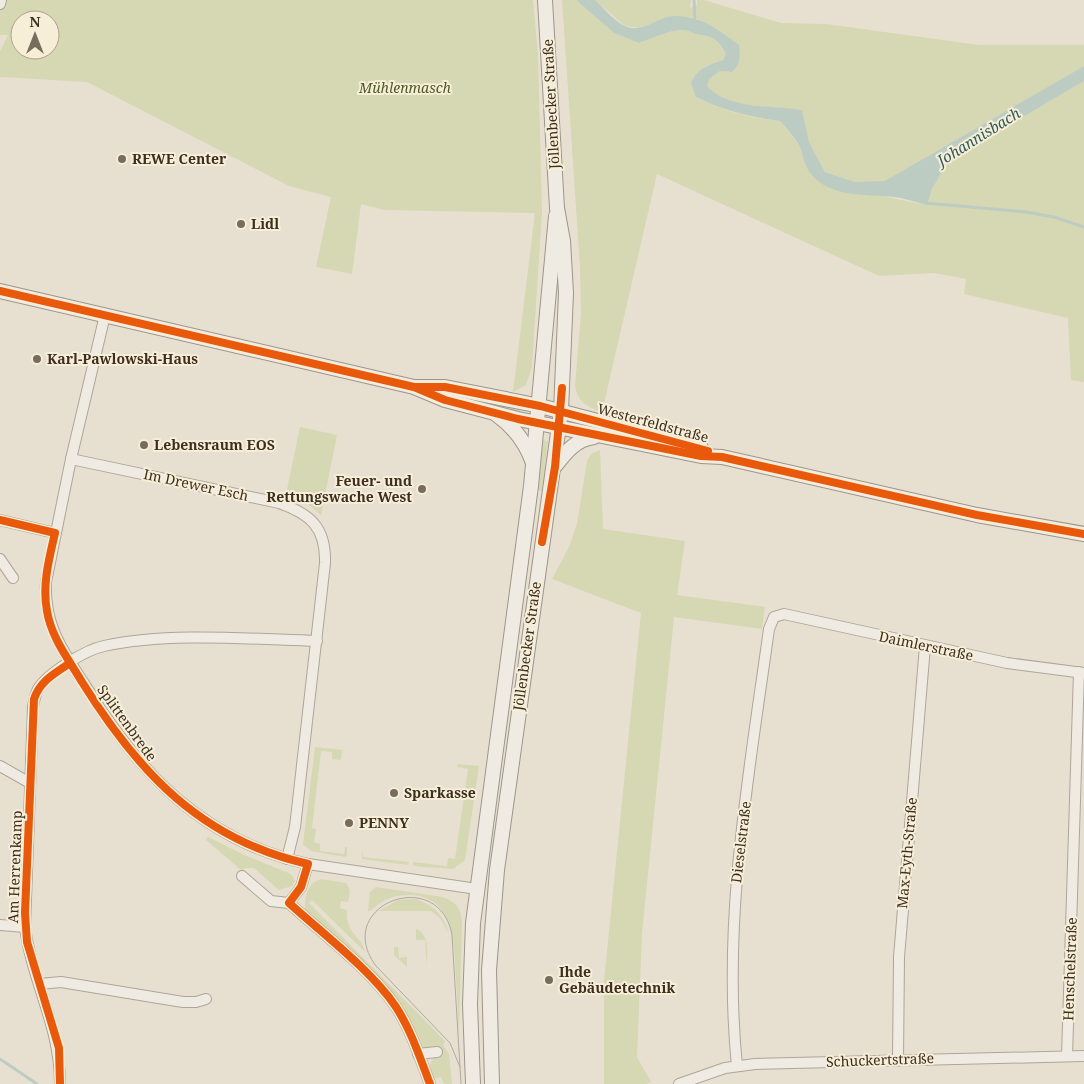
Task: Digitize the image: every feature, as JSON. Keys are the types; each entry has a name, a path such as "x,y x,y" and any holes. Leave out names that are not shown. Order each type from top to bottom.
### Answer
{"main road":[{"name":"Jöllenbecker Straße","path":"492,1084 489,970 495,891 538,567 555,467 561,411 566,293 563,241 557,208 544,0"},
{"name":"Jöllenbecker Straße","path":"474,1084 470,997 477,889 540,406 552,240 557,208"},
{"path":"0,291 414,387"},
{"name":"Westerfeldstraße","path":"414,387 445,387 540,406 702,448 722,457"},
{"name":"Westerfeldstraße","path":"414,387 439,398 538,423 701,456 722,457"},
{"path":"492,412 517,434 530,452 533,463"},
{"path":"555,467 580,440 598,436"},
{"path":"722,457 976,516 1084,534"},
{"name":"Splittenbrede","path":"477,889 495,891"}],"street":[{"path":"0,4 1,0"},
{"name":"Splittenbrede","path":"106,315 71,459 46,582 47,610 58,642 70,663 114,731 148,773 197,815 243,842 287,859 308,864 477,889"},
{"name":"Im Drewer Esch","path":"71,459 279,503 306,515 318,527 326,549 295,827 287,859"},
{"path":"0,520 55,533"},
{"path":"0,559 12,578"},
{"name":"Daimlerstraße","path":"772,620 777,615 784,614 1007,663 1082,673"},
{"name":"Dieselstraße","path":"736,1066 732,970 735,886 772,620"},
{"path":"70,663 103,646 154,640 317,641"},
{"name":"Max-Eyth-Straße","path":"898,1060 899,957 925,646"},
{"name":"Am Herrenkamp","path":"60,1084 59,1048 24,927 34,708 37,691 48,677 70,663"},
{"name":"Henschelstraße","path":"1067,1056 1082,673"},
{"path":"0,766 30,783"},
{"path":"289,903 301,887 308,864"},
{"path":"242,876 271,901 289,903 361,969 390,999 404,1020 430,1084"},
{"path":"0,925 24,927"},
{"path":"40,984 61,982 183,1002 196,1002 206,999"},
{"path":"418,1054 437,1052"},
{"name":"Schuckertstraße","path":"679,1084 736,1066 1084,1056"}],"green space":[{"name":"Mühlenmasch","path":"0,0 533,0 538,54 542,212 532,367 526,385 513,392 535,213 384,210 361,204 352,274 316,267 331,197 289,186 87,82 0,77 0,51 8,35 0,35"},
{"path":"562,0 576,0 614,33 639,43 678,30 686,30 712,38 726,54 723,60 705,66 696,97 737,113 780,121 799,145 810,173 852,194 871,194 927,205 932,189 947,161 1084,81 1084,382 1071,380 1068,318 964,294 966,279 934,273 879,276 657,174 602,412 584,403 578,396 575,386 581,314 580,267"},
{"path":"595,0 691,0 690,8 697,5 697,0 704,0 781,23 826,24 979,45 1084,45 1084,66 885,182 855,182 825,172 809,142 801,110 738,103 715,94 706,86 709,79 720,71 732,72 740,58 696,18 673,16 640,28 625,26"},
{"path":"450,394 520,408 519,413 451,397"},
{"path":"300,427 337,435 321,515 307,503 286,494"},
{"path":"542,440 548,441 542,491 536,490"},
{"path":"600,450 603,529 685,541 677,595 765,607 762,629 674,617 642,933 637,1057 651,1082 646,1084 604,1084 604,981 641,613 552,579 569,547 577,524 587,461 591,454"},
{"path":"315,747 342,750 341,760 332,759 332,752 321,751 312,828 316,829 314,842 320,844 320,851 344,854 345,847 347,847 347,855 345,857 311,851 303,844"},
{"path":"458,764 479,766 465,860 453,869 413,866 413,862 447,866 448,858 455,859 468,769 457,767"},
{"path":"208,837 244,855 291,874 295,881 292,886 279,890 254,868 245,868 242,871 206,840"},
{"path":"362,849 363,857 409,862 408,865 362,859"},
{"path":"321,879 346,883 350,890 348,902 341,901 340,908 347,910 347,918 351,930 361,942 365,952 312,900 309,903 445,1041 443,1045 449,1054 452,1084 444,1084 441,1077 433,1080 430,1064 434,1058 442,1056 441,1047 423,1048 402,1005 305,910 307,891 312,884"},
{"path":"376,887 443,897 458,907 462,925 459,1035 453,938 444,914 437,905 426,898 412,895 400,895 389,898 368,911 370,892"},
{"path":"416,899 433,908 441,916 449,934 440,918 431,911 379,911 398,900"},
{"path":"416,929 424,935 426,940 427,967 425,940 416,940"},
{"path":"394,947 398,947 399,958 407,957 407,967 394,955"}],"water":[{"name":"Johannisbach","path":"576,0 595,0 617,21 632,28 644,27 673,16 692,18 709,24 739,45 740,53 737,66 732,72 720,71 709,79 707,86 716,94 739,103 802,110 809,142 825,172 855,182 885,181 1084,66 1084,81 948,161 932,189 927,205 901,198 853,194 830,188 811,174 805,164 799,145 780,121 737,113 696,97 691,83 694,78 704,68 723,60 726,54 716,40 684,30 678,30 639,43 614,33"}],"waterway":[{"path":"694,0 695,22"},
{"path":"925,203 1026,212 1054,217 1084,227"},
{"path":"0,1059 37,1084"}],"tram line":[{"path":"460,1067 450,1043 376,966 366,944 367,925 377,911 392,901 410,898 428,901 443,913 452,935 461,1084"}],"cycle path":[{"path":"0,291 414,387 445,400 518,419 701,456 722,457 977,515 1084,534"},
{"path":"414,387 445,387 540,406 708,451"},
{"path":"542,542 555,467 562,388"},
{"path":"0,520 55,533 45,592 52,630 66,657 103,715 150,773 176,798 204,820 235,838 270,853 308,864 301,887 289,903 346,953 386,993 406,1025 430,1084"},
{"path":"60,1084 59,1048 27,942 25,913 34,699 44,682 70,663"}],"place":[{"name":"REWE Center","path":"122,159"},
{"name":"Lidl","path":"241,224"},
{"name":"Karl-Pawlowski-Haus","path":"37,359"},
{"name":"Lebensraum EOS","path":"144,445"},
{"name":"Feuer- und Rettungswache West","path":"422,489"},
{"name":"Sparkasse","path":"394,793"},
{"name":"PENNY","path":"349,823"},
{"name":"Ihde Gebäudetechnik","path":"549,980"}]}
